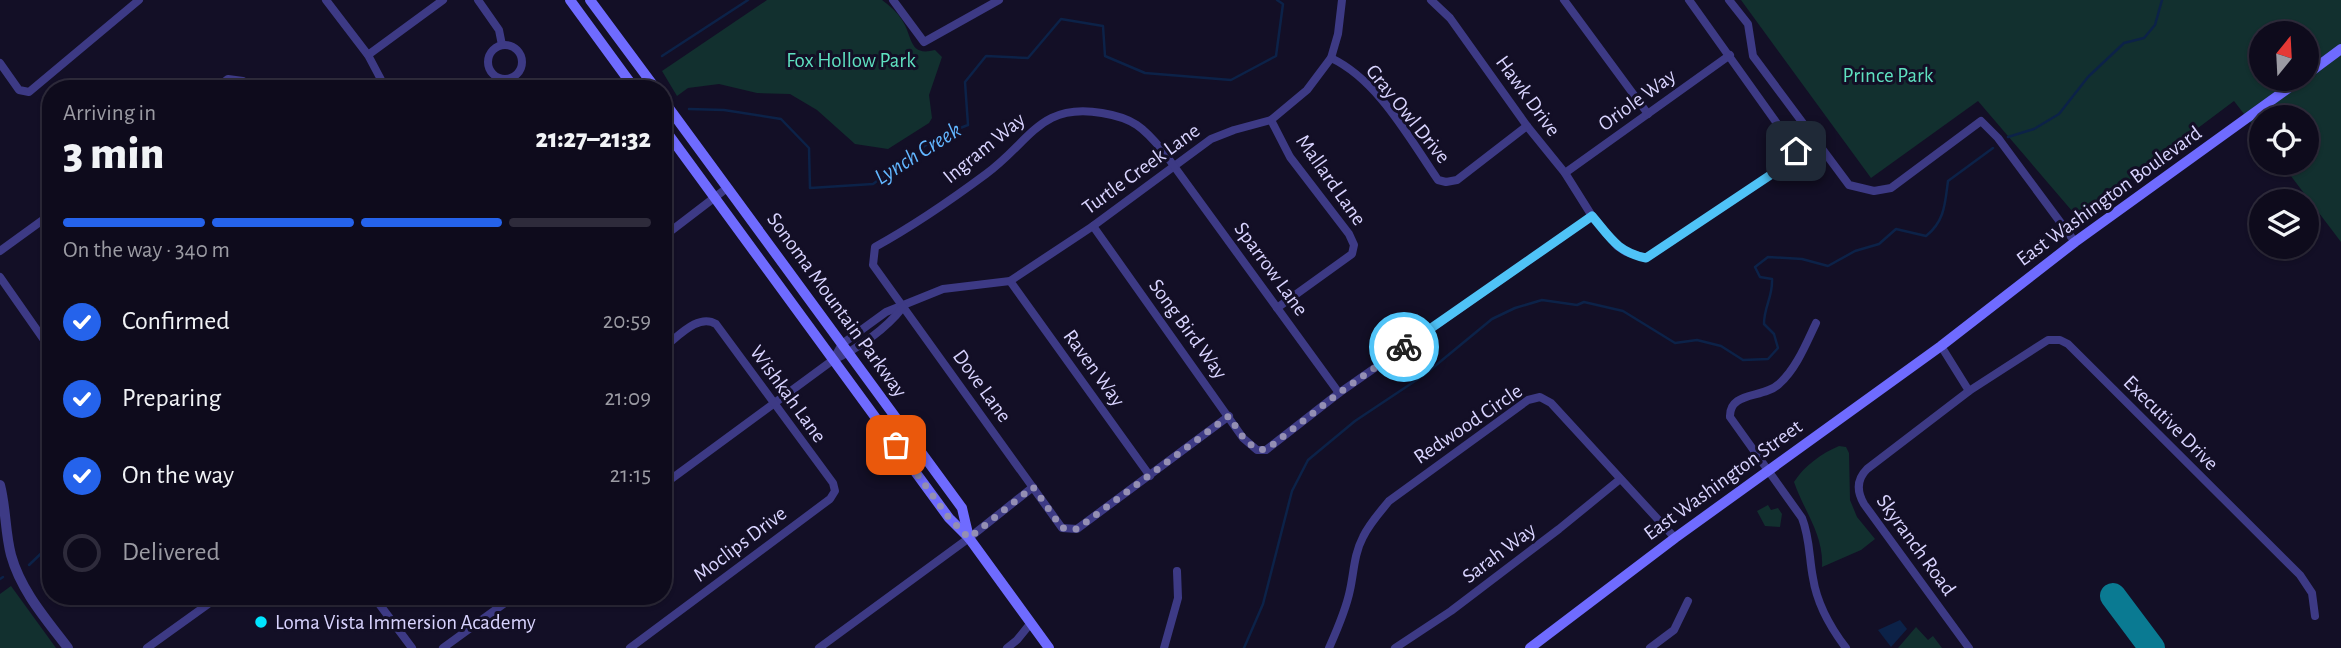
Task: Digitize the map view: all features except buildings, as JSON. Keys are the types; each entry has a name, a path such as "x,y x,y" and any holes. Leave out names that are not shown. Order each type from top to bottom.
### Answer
{"main road":[{"path":"570,0 628,80"},
{"path":"590,0 649,80"},
{"path":"2319,65 2341,49"},
{"name":"East Washington Boulevard","path":"1941,346 2076,242 2284,91"},
{"name":"Sonoma Mountain Parkway","path":"672,112 962,508 969,538"},
{"name":"Sonoma Mountain Parkway","path":"672,140 949,518 969,538 1049,648"},
{"name":"East Washington Street","path":"1530,648 1675,538 1941,346"}],"street":[{"path":"43,80 139,0"},
{"path":"327,0 368,55 381,80"},
{"path":"368,55 443,0"},
{"path":"478,0 499,30 502,45"},
{"path":"892,0 924,42 999,0"},
{"name":"Turtle Creek Lane","path":"672,478 833,360 845,348 892,321 903,307 943,289 1010,281 1093,226 1210,139 1271,120 1307,90 1331,58 1338,34 1342,0"},
{"name":"Hawk Drive","path":"1431,0 1450,18 1527,126 1565,173 1592,216 1617,246 1626,253 1646,258 1787,164 1795,155 1796,149 1792,141 1730,55"},
{"path":"1564,0 1648,114"},
{"path":"1689,0 1730,55"},
{"path":"1729,0 1748,24 1753,55 1849,186 1874,191 1891,188 1981,121 1998,138 2076,242"},
{"path":"502,45 514,47 522,56 522,68 509,79 492,74 488,64 489,54 502,45"},
{"name":"Oriole Way","path":"1565,173 1730,55"},
{"name":"Gray Owl Drive","path":"1331,58 1362,78 1438,180 1457,180 1527,126"},
{"path":"0,63 19,90 29,92 42,81"},
{"name":"Ingram Way","path":"903,307 873,265 875,247 988,173 1043,123 1059,113 1082,109 1126,117 1146,131 1173,165"},
{"name":"Mallard Lane","path":"1271,120 1290,157 1349,234 1354,245 1352,254 1277,308"},
{"name":"Sparrow Lane","path":"1173,165 1339,393"},
{"path":"672,230 727,188"},
{"path":"1339,393 1592,216"},
{"path":"0,251 42,221"},
{"name":"Song Bird Way","path":"1093,226 1243,438 1257,450 1266,450 1339,393"},
{"path":"0,277 42,337"},
{"name":"Raven Way","path":"1010,281 1150,476"},
{"name":"Dove Lane","path":"903,307 1062,528 1077,529 1150,476"},
{"name":"Wishkah Lane","path":"672,341 700,321 710,320 716,324 833,483 835,491"},
{"path":"1816,323 1804,349 1779,385 1772,391 1736,401 1730,408 1730,417 1802,518 1807,533 1816,592 1827,619 1846,648"},
{"name":"Executive Drive","path":"1969,391 2048,340 2060,340 2068,344 2300,575 2312,593 2315,616"},
{"path":"1941,346 1969,391"},
{"name":"Skyranch Road","path":"1969,391 1867,469 1858,487 1864,504 1969,648"},
{"name":"Redwood Circle","path":"1329,648 1350,592 1354,558 1363,535 1389,501 1528,400 1540,397 1550,403 1675,538"},
{"path":"1150,476 1229,416"},
{"name":"Sarah Way","path":"1395,648 1451,611 1619,480"},
{"path":"0,485 11,556 22,586 68,648"},
{"path":"819,648 969,538 1033,487"},
{"name":"Moclips Drive","path":"630,648 830,499 835,491"},
{"path":"1164,648 1178,598 1177,571"},
{"path":"1650,648 1674,630 1688,601"},
{"path":"147,648 207,605"},
{"path":"380,605 412,648"},
{"path":"443,648 502,605"},
{"path":"1007,648 1030,624"}],"green space":[{"name":"Fox Hollow Park","path":"767,0 882,0 900,17 916,48 920,51 935,50 942,57 929,95 932,118 929,123 888,149 855,144 817,110 790,94 757,93 719,84 688,88 677,96 672,88 672,80 667,80 662,71"},
{"name":"Prince Park","path":"1741,0 2341,0 2341,242 2319,213 2319,189 2301,189 2290,175 2319,175 2319,105 2249,105 2249,120 2234,101 2078,218 1978,101 1871,178"},
{"path":"1839,446 1846,447 1849,453 1850,500 1857,517 1875,539 1861,550 1822,567 1817,534 1794,482 1814,461"},
{"path":"1768,505 1771,510 1778,508 1782,514 1780,527 1765,526 1757,511"},
{"path":"11,586 56,648 0,648 0,594"},
{"path":"1916,627 1928,640 1933,636 1942,648 1898,648"}],"water":[{"path":"1900,620 1907,629 1891,647 1878,630"}],"waterway":[{"path":"662,56 748,0"},
{"name":"Lynch Creek","path":"689,109 724,110 781,119 809,148 810,188 873,184 937,137 968,125 965,82 986,56 1028,58 1061,19 1103,26 1105,56 1145,73 1231,80 1276,56 1283,4 1277,0"},
{"path":"2008,137 2034,129 2059,114 2088,77 2124,43 2144,38 2155,25 2162,0"},
{"path":"1244,648 1263,604 1292,491 1308,460 1355,421 1424,375 1492,319 1515,308 1542,300 1577,305 1584,302 1623,311 1675,343 1697,340 1721,346 1743,360 1768,359 1778,348 1774,334 1764,324 1772,279 1760,277 1755,267 1768,257 1802,259 1828,266 1855,251 1879,244 1896,229 1926,236 1941,218 1948,181 1993,148"},
{"name":"Lynch Creek","path":"29,565 42,553"}],"taxiway":[{"path":"2113,596 2152,648"}],"way so far":[{"path":"896,445 949,518 969,538 1033,487 1062,528 1077,529 1132,491 1229,416 1243,438 1257,450 1266,450 1404,347"}],"place":[{"name":"Loma Vista Immersion Academy","path":"261,622"}],"route":[{"path":"1404,347 1592,216 1617,246 1626,253 1646,258 1787,164 1796,151"}]}
